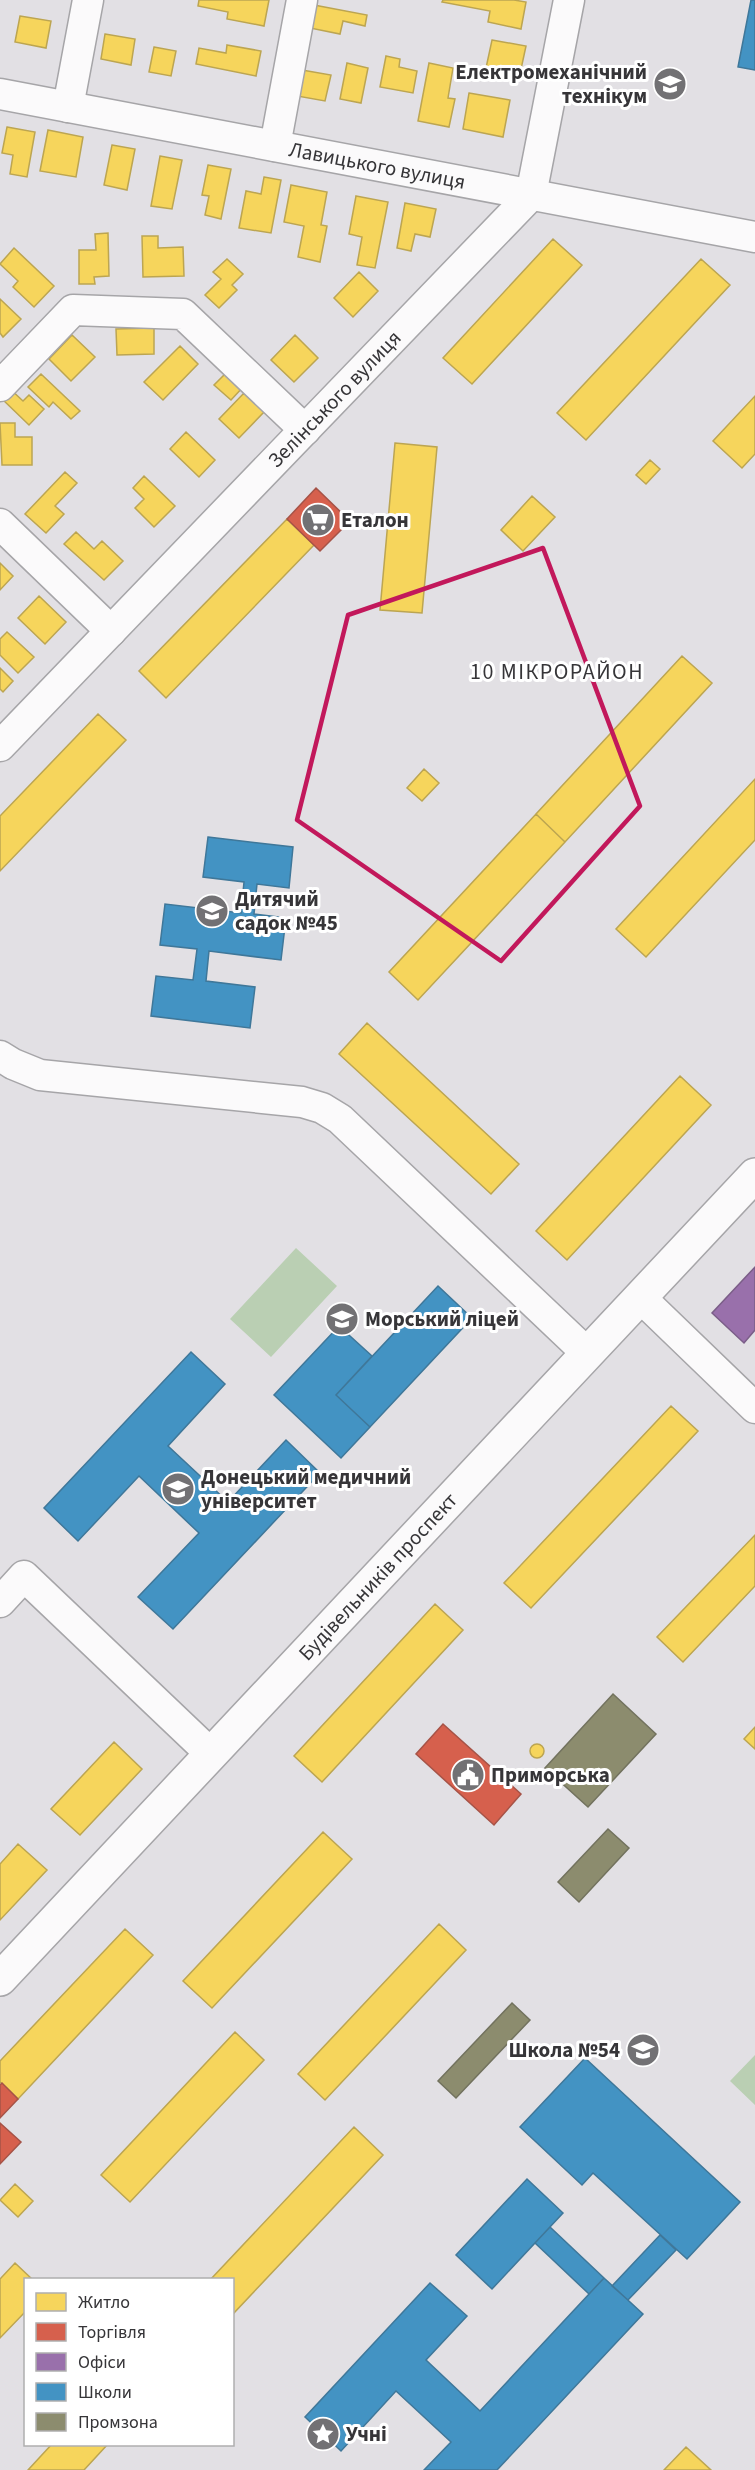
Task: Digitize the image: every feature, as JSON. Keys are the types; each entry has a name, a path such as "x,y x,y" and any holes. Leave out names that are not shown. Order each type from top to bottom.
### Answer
{"main road":[{"name":"Будівельників проспект","path":"0,1978 755,1175"}],"street":[{"path":"68,107 88,0"},
{"path":"275,146 302,0"},
{"path":"531,195 569,0"},
{"name":"Лавицького вулиця","path":"0,94 755,237"},
{"name":"Зелінського вулиця","path":"0,746 531,195"},
{"path":"0,386 73,310 183,314 305,430"},
{"path":"0,524 111,631"},
{"path":"0,1056 40,1075 302,1102 322,1108 340,1119 588,1354"},
{"path":"641,1298 755,1408"},
{"path":"0,1602 24,1576 211,1754"}],"highlighted area":[{"path":"543,548 640,806 501,961 297,820 348,615"}],"green space":[{"path":"296,1248 337,1286 271,1357 230,1319"},
{"path":"755,2055 755,2105 730,2081"}],"building: Житло":[{"path":"199,0 269,0 264,26 227,19 228,12 198,6"},
{"path":"443,0 526,2 521,29 488,22 490,11 442,2"},
{"path":"314,5 367,15 365,26 343,21 340,34 310,28"},
{"path":"20,16 51,21 46,48 15,42"},
{"path":"105,34 135,39 131,65 101,59"},
{"path":"492,40 526,46 520,74 486,68"},
{"path":"227,45 261,51 256,76 196,64 199,48 226,53"},
{"path":"154,47 176,51 171,76 149,72"},
{"path":"386,56 400,59 399,67 417,71 413,93 380,87"},
{"path":"347,63 368,68 361,103 340,99"},
{"path":"429,63 453,68 448,98 455,99 449,127 418,121"},
{"path":"302,70 331,75 325,101 297,96"},
{"path":"469,93 510,100 503,137 463,129"},
{"path":"7,127 35,132 27,177 10,174 13,155 2,153"},
{"path":"48,130 83,137 76,177 40,171"},
{"path":"112,145 135,149 127,190 104,185"},
{"path":"160,156 182,160 172,209 151,206"},
{"path":"208,165 231,169 221,219 205,215 209,196 202,195"},
{"path":"264,177 281,180 271,233 239,228 246,191 261,194"},
{"path":"291,185 327,192 321,225 327,226 320,262 298,257 304,226 284,222"},
{"path":"356,196 388,202 375,268 357,265 362,237 349,234"},
{"path":"405,203 436,209 430,237 415,234 411,251 397,248"},
{"path":"108,233 109,276 94,277 95,284 79,284 79,250 96,250 95,234"},
{"path":"142,236 158,236 158,248 183,247 184,276 143,277"},
{"path":"553,239 582,265 472,384 443,358"},
{"path":"14,248 54,286 34,307 13,287 18,281 0,264"},
{"path":"227,259 243,274 232,285 237,290 219,308 205,295 221,279 213,272"},
{"path":"701,259 730,285 586,440 557,413"},
{"path":"359,272 378,291 353,317 334,298"},
{"path":"0,299 21,319 3,337 0,333"},
{"path":"154,328 154,354 117,355 116,329"},
{"path":"72,335 95,357 71,381 49,359"},
{"path":"295,335 318,358 294,382 271,360"},
{"path":"180,346 198,364 163,400 144,382"},
{"path":"228,371 244,386 231,400 214,385"},
{"path":"41,374 80,411 71,419 53,402 49,407 28,387"},
{"path":"8,387 23,401 29,395 44,409 29,425 0,397"},
{"path":"244,393 264,412 239,438 219,419"},
{"path":"755,396 755,454 742,468 713,441"},
{"path":"0,423 15,423 15,437 32,437 32,465 2,465"},
{"path":"186,432 215,460 199,477 170,449"},
{"path":"395,443 437,447 422,613 380,610"},
{"path":"650,460 660,469 646,484 636,475"},
{"path":"65,472 77,483 55,506 64,514 46,533 25,514"},
{"path":"144,476 175,506 154,527 135,508 144,499 133,488"},
{"path":"532,496 555,517 523,551 501,530"},
{"path":"287,519 314,545 166,698 139,671"},
{"path":"76,532 94,549 102,541 123,561 104,580 64,544"},
{"path":"0,563 13,576 0,590"},
{"path":"39,596 66,622 45,644 18,618"},
{"path":"7,632 34,657 18,673 0,655 0,639"},
{"path":"682,656 712,683 565,842 536,814"},
{"path":"0,668 13,681 3,692 0,689"},
{"path":"98,714 126,740 0,871 0,816"},
{"path":"424,769 439,783 422,801 407,788"},
{"path":"755,779 755,840 646,957 616,929"},
{"path":"536,814 565,842 418,1000 389,972"},
{"path":"367,1023 519,1164 491,1194 339,1054"},
{"path":"680,1076 711,1105 567,1260 536,1231"},
{"path":"671,1406 698,1431 531,1608 504,1583"},
{"path":"755,1535 755,1586 683,1662 657,1637"},
{"path":"435,1604 463,1630 322,1782 294,1756"},
{"path":"755,1727 755,1749 744,1739"},
{"path":"114,1742 142,1769 80,1835 51,1809"},
{"path":"534,1744 540,1744 544,1751 540,1758 534,1758 530,1754 530,1748"},
{"path":"323,1832 352,1859 212,2008 183,1981"},
{"path":"18,1844 47,1870 0,1920 0,1864"},
{"path":"439,1924 466,1950 325,2100 298,2074"},
{"path":"125,1929 153,1955 18,2099 0,2082 0,2061"},
{"path":"235,2032 264,2060 130,2202 101,2175"},
{"path":"354,2127 383,2155 234,2313 234,2278 212,2278"},
{"path":"15,2184 33,2201 18,2217 0,2200"},
{"path":"15,2263 31,2278 24,2278 24,2313 0,2338 0,2279"},
{"path":"50,2446 106,2446 84,2470 28,2470"},
{"path":"686,2447 711,2470 664,2470"}],"building: Торгівля":[{"path":"316,488 350,521 320,551 287,519"},
{"path":"443,1724 521,1794 494,1825 416,1754"},
{"path":"2,2083 18,2099 0,2118 0,2085"},
{"path":"0,2123 21,2142 0,2164"}],"building: Офіси":[{"path":"755,1267 755,1330 744,1343 712,1313"}],"building: Школи":[{"path":"751,0 755,0 755,70 738,67"},
{"path":"208,837 293,847 289,888 257,884 254,914 286,918 281,960 209,951 206,981 255,987 250,1028 151,1016 156,976 193,980 197,949 160,945 165,904 241,913 244,882 203,877"},
{"path":"438,1286 472,1318 370,1427 336,1395"},
{"path":"339,1326 372,1356 336,1395 370,1427 341,1458 274,1395"},
{"path":"191,1352 225,1384 168,1446 228,1502 286,1440 320,1473 173,1629 138,1597 199,1533 139,1476 78,1541 44,1508"},
{"path":"585,2058 740,2202 687,2259 593,2173 582,2185 520,2127"},
{"path":"527,2179 563,2213 492,2289 456,2255"},
{"path":"550,2227 604,2278 589,2294 535,2243"},
{"path":"660,2235 676,2250 628,2300 612,2286"},
{"path":"604,2278 643,2314 497,2470 424,2470 451,2442 396,2391 341,2451 305,2417 430,2283 467,2316 426,2360 480,2411"}],"building: Промзона":[{"path":"613,1694 656,1734 588,1807 545,1768"},
{"path":"608,1829 629,1848 579,1902 558,1882"},
{"path":"512,2003 530,2020 456,2098 438,2081"}],"place":[{"name":"Електромеханічний технікум","path":"670,84"},
{"name":"Еталон","path":"318,520"},
{"name":"Дитячий садок №45","path":"212,911"},
{"name":"Морський ліцей","path":"342,1319"},
{"name":"Донецький медичний університет","path":"178,1489"},
{"name":"Приморська","path":"468,1775"},
{"name":"Школа №54","path":"643,2050"},
{"name":"Учні","path":"323,2434"}],"district":[{"name":"10 МІКРОРАЙОН","path":"557,671"}]}
